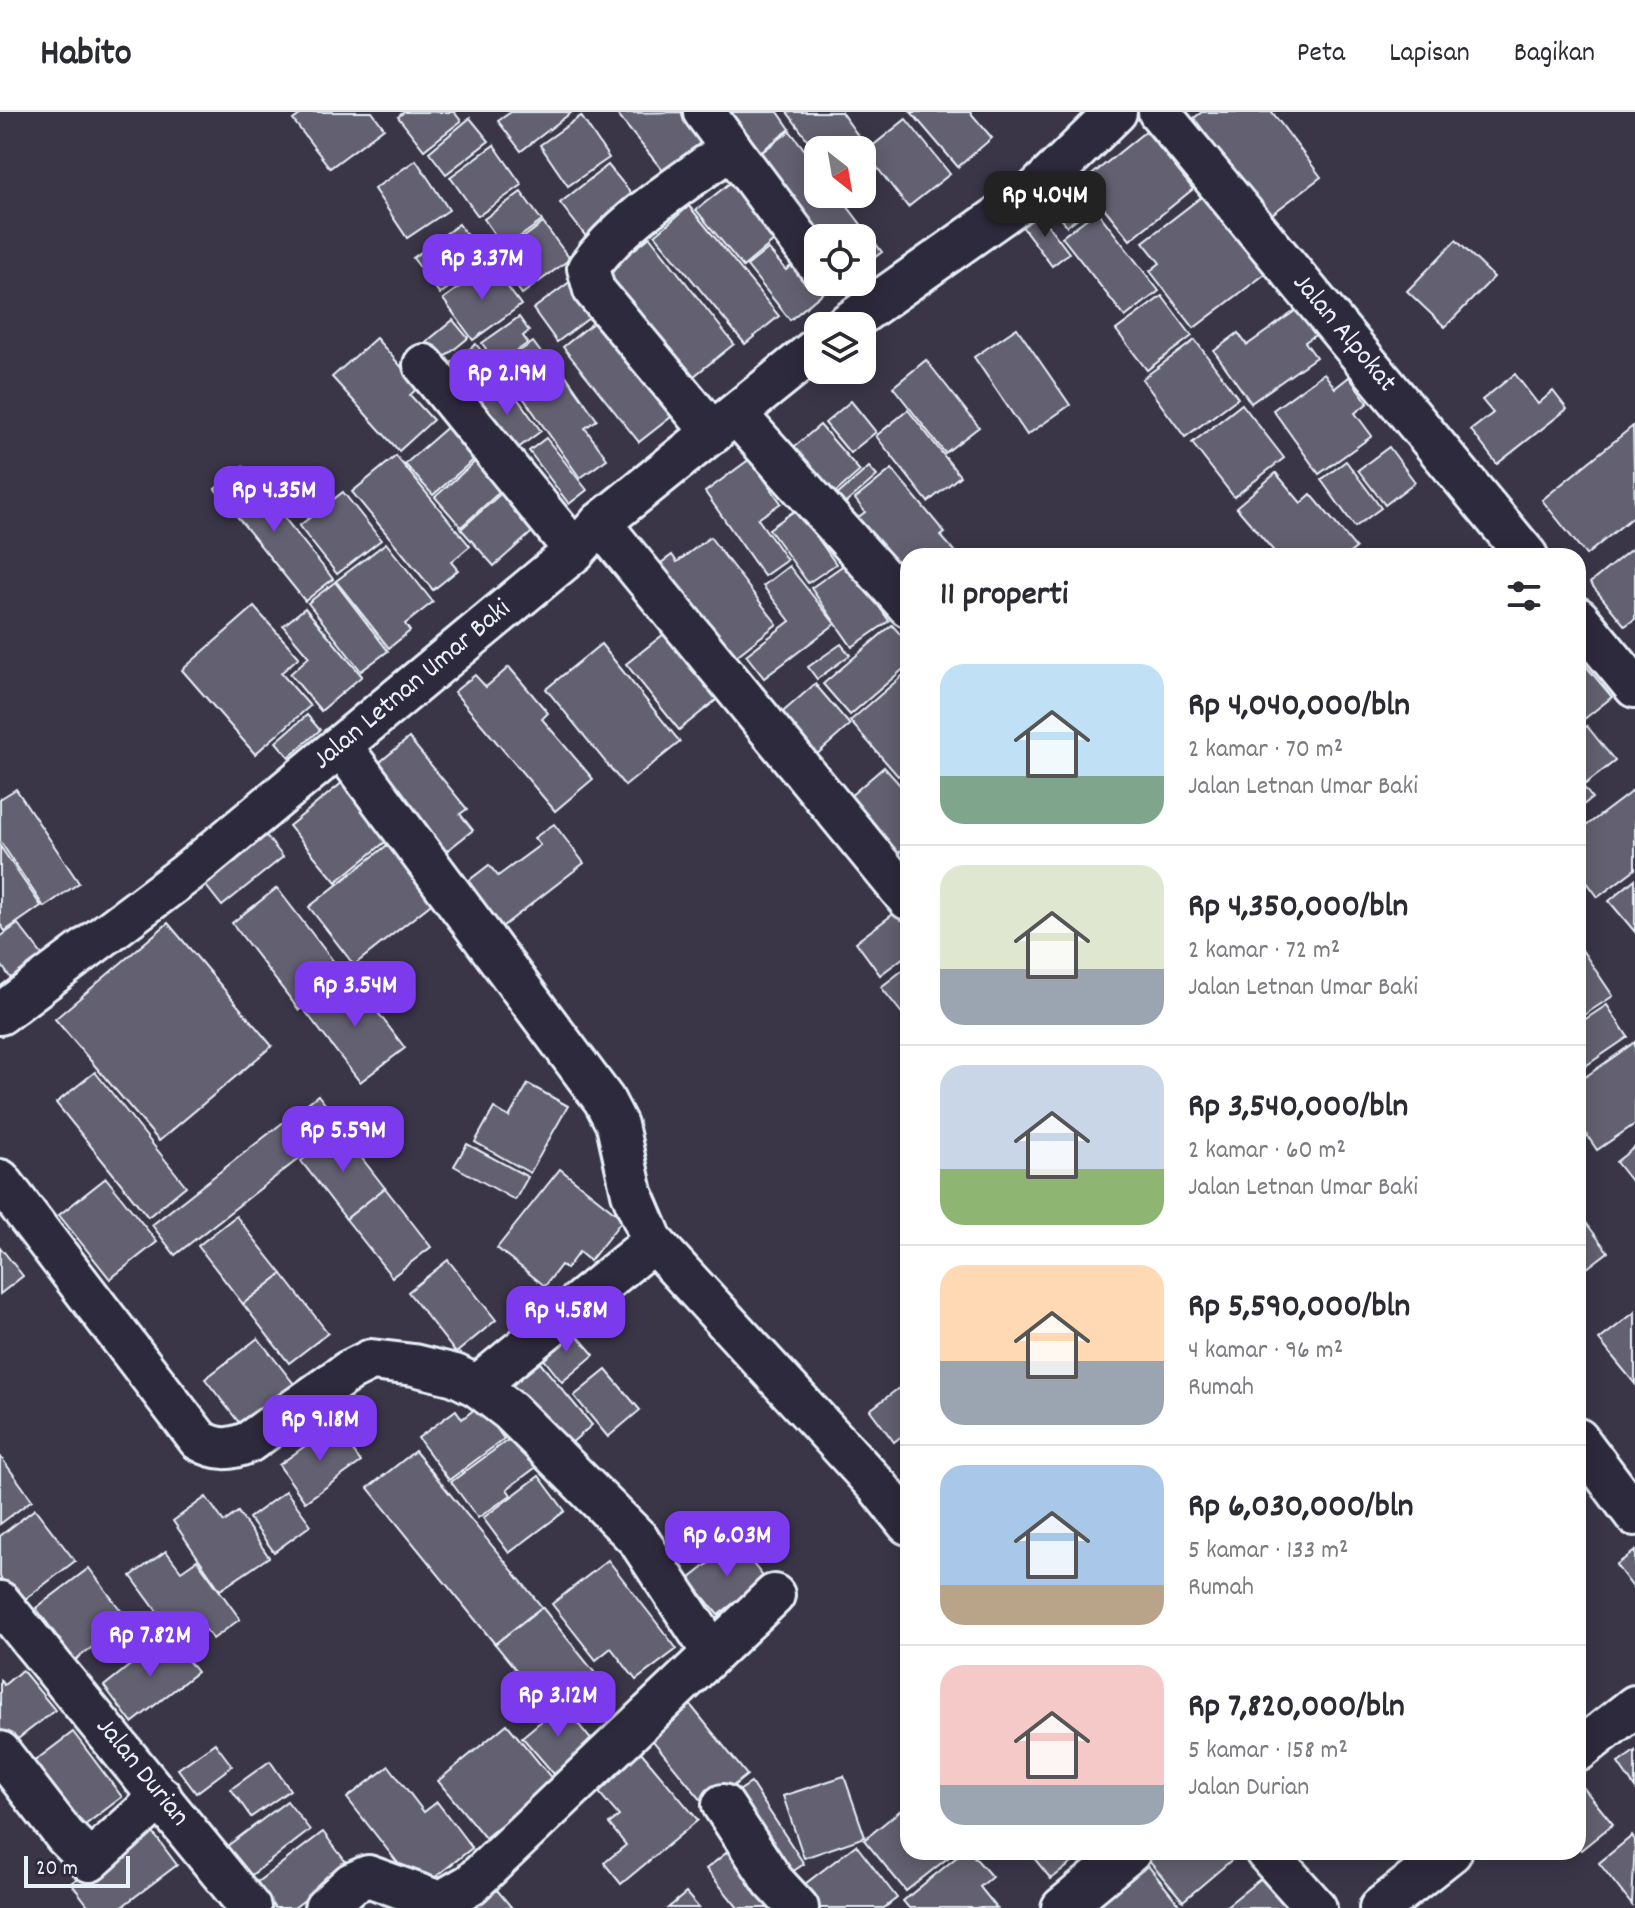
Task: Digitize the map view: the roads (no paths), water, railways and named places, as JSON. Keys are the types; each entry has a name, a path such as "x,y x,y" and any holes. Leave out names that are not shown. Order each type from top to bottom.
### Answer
{"street":[{"path":"704,112 804,246"},
{"path":"863,312 1035,191 1116,112"},
{"name":"Jalan Alpokat","path":"1159,112 1520,548"},
{"path":"731,148 630,224 600,251 588,268 594,290 900,598"},
{"name":"Jalan Letnan Umar Baki","path":"7,995 187,873 804,358"},
{"path":"424,365 588,537 900,890"},
{"path":"1586,628 1635,687"},
{"path":"341,746 604,1100 617,1125 632,1193 653,1242 900,1514"},
{"path":"0,1180 176,1414 199,1440 212,1448 232,1450 249,1442 349,1371 371,1360 414,1365 455,1375 477,1386 510,1411 638,1539 713,1653"},
{"path":"477,1386 653,1242"},
{"path":"1586,1450 1635,1515"},
{"path":"325,1908 352,1883 368,1876 440,1902 471,1884 774,1595"},
{"name":"Jalan Durian","path":"0,1602 250,1908"},
{"path":"1586,1744 1635,1706"},
{"path":"0,1752 65,1836 90,1861 161,1797"},
{"path":"723,1805 773,1881 798,1908"},
{"path":"1062,1908 1120,1860"},
{"path":"1273,1860 1316,1908"},
{"path":"1380,1908 1441,1860"}]}
